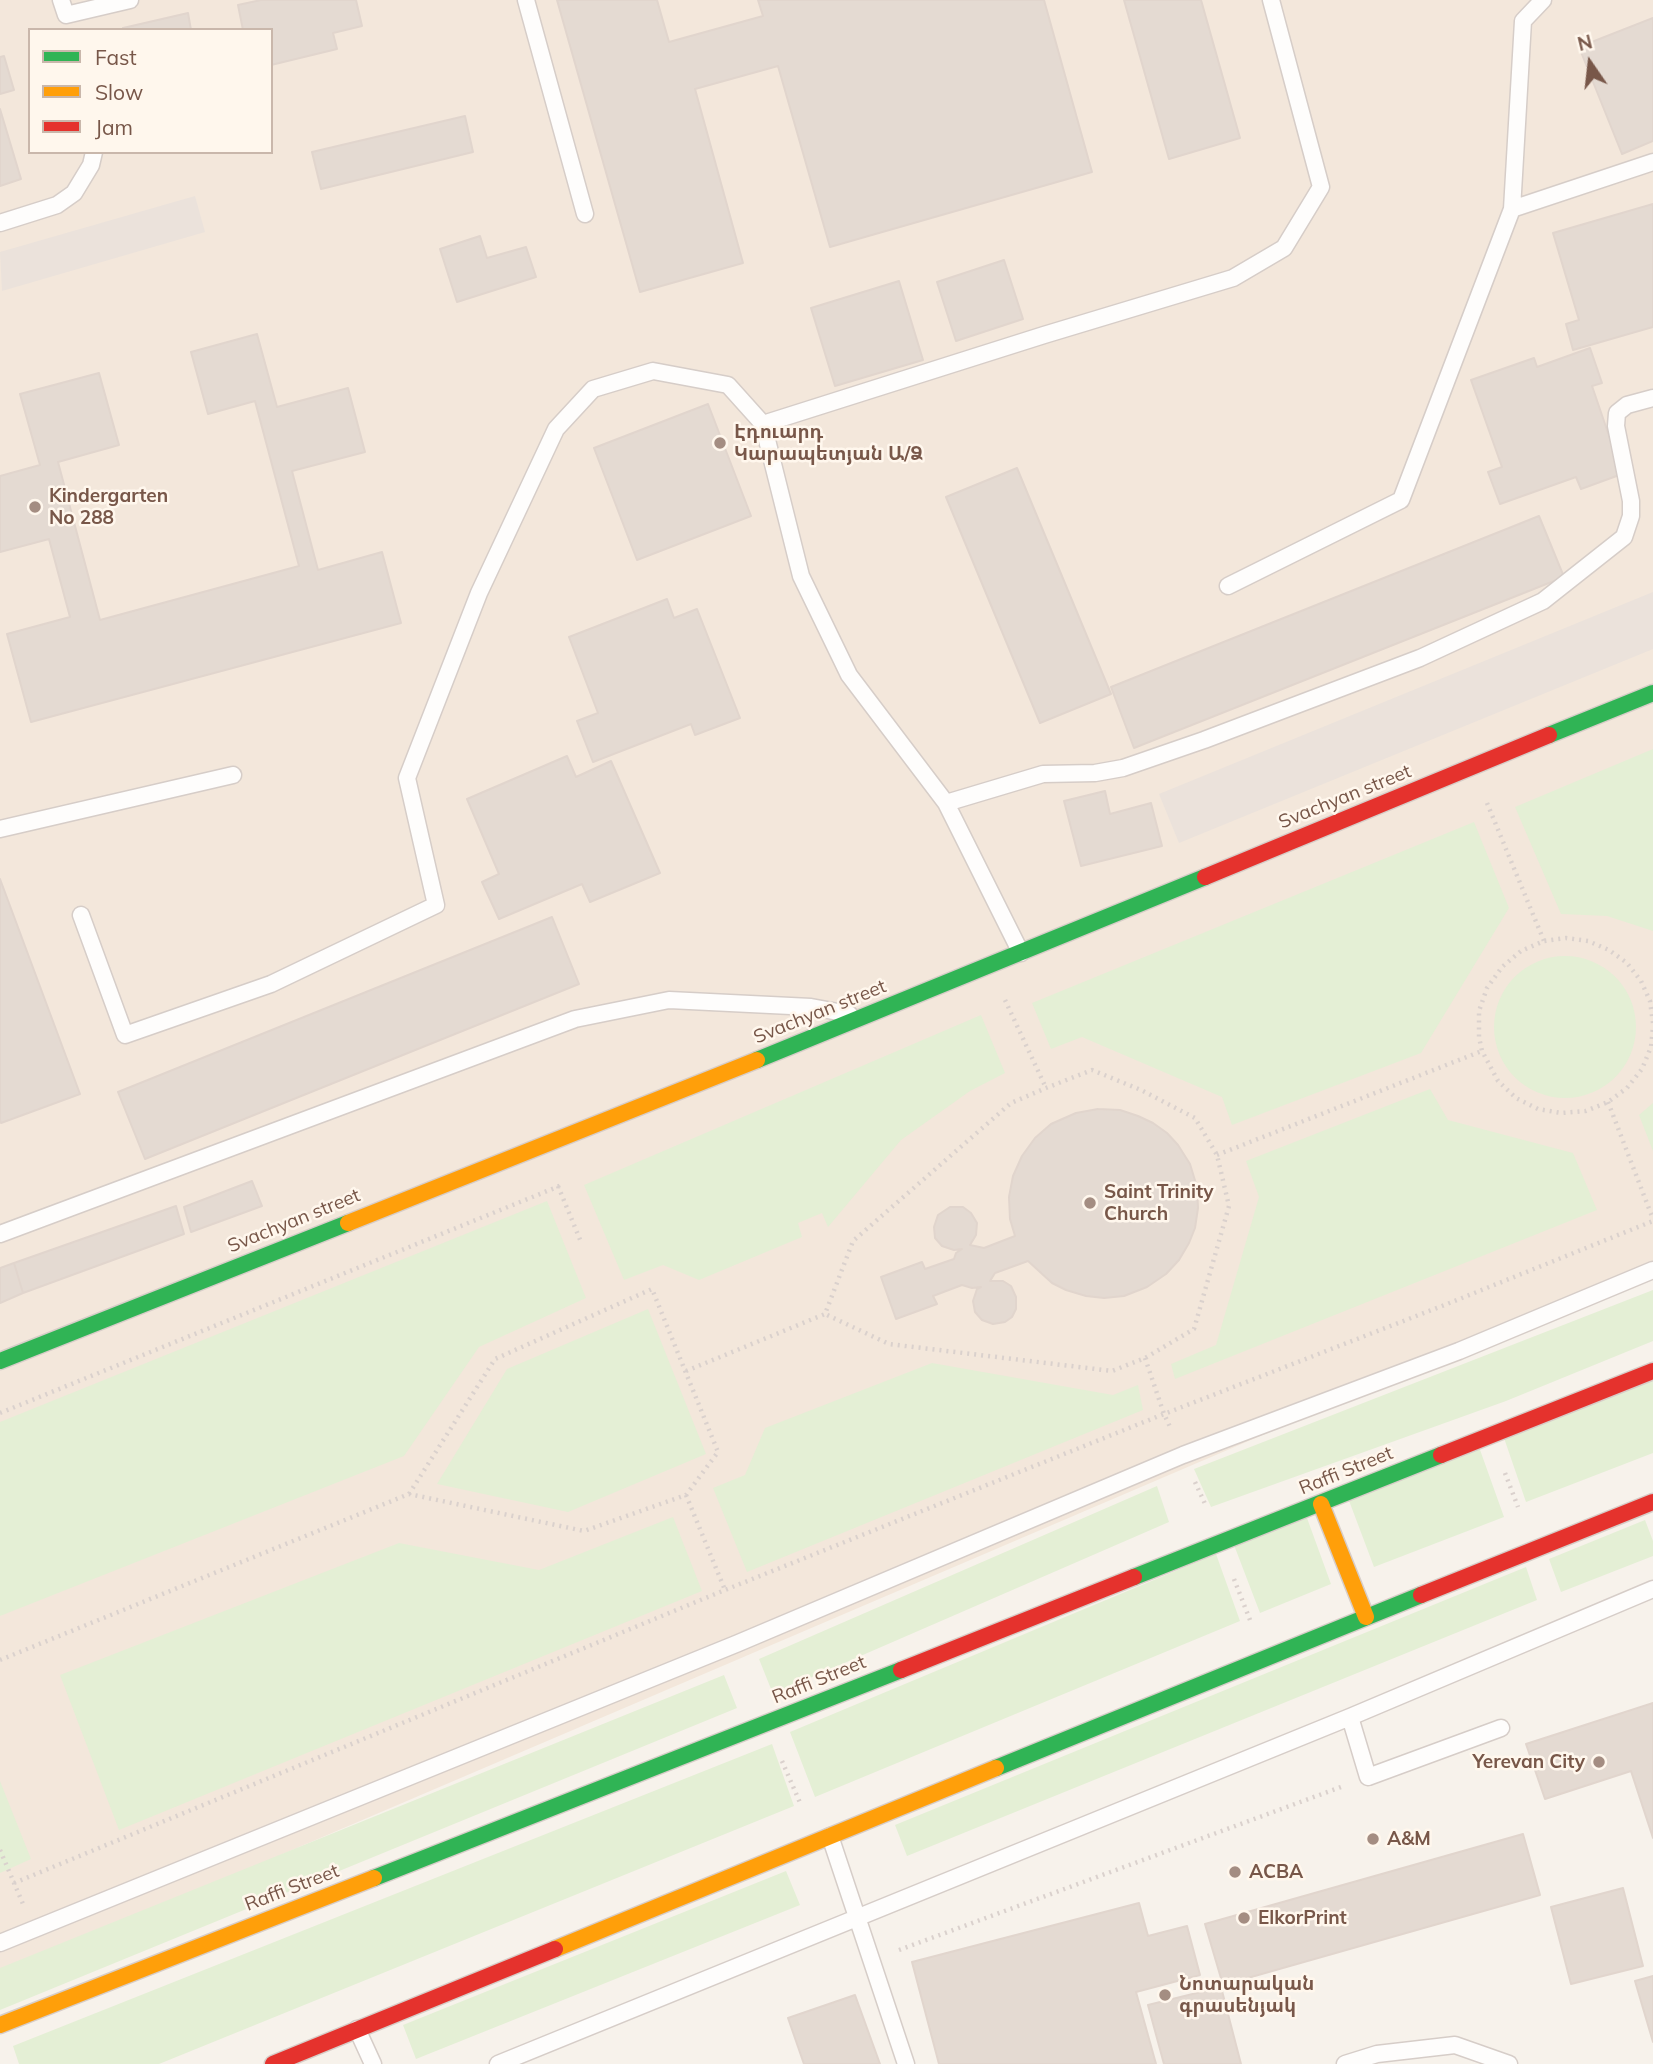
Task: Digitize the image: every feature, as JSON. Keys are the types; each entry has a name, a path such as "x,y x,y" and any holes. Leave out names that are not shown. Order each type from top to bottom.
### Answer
{"main road":[{"name":"Svachyan street","path":"0,1361 1021,953 1653,693"},
{"name":"Raffi Street","path":"0,2025 1653,1371"},
{"path":"272,2064 1366,1617 1653,1503"},
{"path":"1321,1504 1366,1617"}],"lane":[{"path":"65,15 130,0"},
{"path":"526,0 585,214"},
{"path":"763,424 1233,278 1284,248 1321,187 1271,0"},
{"path":"1227,586 1401,500 1512,209 1523,21 1543,0"},
{"path":"0,223 57,205 74,193 91,165 94,154"},
{"path":"1512,209 1653,162"},
{"path":"81,915 125,1035 271,984 436,905 407,778 479,593 556,429 593,389 653,371 728,385 763,424 801,576 849,675 946,803 1021,953"},
{"path":"946,803 1043,774 1095,773 1122,768 1193,744 1420,658 1543,601 1624,537 1629,527 1631,501 1616,426 1617,413 1627,405 1653,398"},
{"path":"0,829 233,775"},
{"path":"0,1234 575,1019 669,999 811,1007 864,1016"},
{"path":"0,1943 736,1644 1183,1455 1459,1351 1653,1270"},
{"path":"498,2064 844,1922 859,1919 1653,1589"},
{"path":"1350,1717 1368,1777 1501,1728"},
{"path":"830,1836 906,2064"},
{"path":"357,2029 373,2064"},
{"path":"1345,2064 1377,2054 1455,2045 1509,2064"}],"path":[{"path":"1487,802 1544,941"},
{"path":"1577,940 1609,950 1627,963 1652,1001 1651,1047 1642,1069 1627,1088 1608,1102 1586,1111 1561,1113 1538,1109 1516,1098 1498,1081 1482,1051 1479,1011 1487,988 1502,967 1521,951 1544,941 1577,940"},
{"path":"1004,998 1045,1088"},
{"path":"1217,1155 1482,1051"},
{"path":"686,1371 825,1314 853,1241 1011,1103 1045,1088 1092,1070 1141,1090 1195,1118 1217,1155 1229,1206 1194,1329 1145,1358 1112,1371 889,1345 825,1314"},
{"path":"14,1883 725,1590 1653,1220 1608,1102"},
{"path":"558,1186 581,1242"},
{"path":"0,1660 409,1494 584,1531 686,1495 718,1452 652,1289 495,1359 409,1494"},
{"path":"1145,1358 1164,1414 1210,1516"},
{"path":"686,1495 725,1590"},
{"path":"782,1761 803,1810"},
{"path":"872,1960 1368,1777"},
{"path":"0,1850 34,1930"}],"shaded area":[{"path":"0,0 1653,0 1653,1268 0,1975"},
{"path":"195,196 205,232 2,291 0,252"},
{"path":"1653,592 1653,649 1179,843 1159,794"}],"green space":[{"path":"1653,749 1653,931 1607,916 1561,914 1515,807"},
{"path":"1474,822 1509,908 1421,1053 1232,1125 1222,1097 1082,1037 1051,1049 1032,1003"},
{"path":"1565,956 1592,962 1615,977 1630,1000 1636,1027 1630,1054 1615,1077 1592,1092 1565,1098 1538,1092 1515,1077 1500,1054 1494,1027 1500,1000 1515,977 1538,962"},
{"path":"981,1015 1005,1073 970,1091 901,1140 828,1227 822,1213 798,1223 802,1237 699,1280 663,1265 624,1280 584,1185"},
{"path":"1430,1089 1448,1120 1573,1153 1597,1210 1175,1379 1171,1364 1216,1345 1259,1197 1246,1161"},
{"path":"1653,1103 1653,1151 1639,1115"},
{"path":"547,1201 586,1298 479,1347 404,1456 0,1616 0,1422"},
{"path":"1653,1290 1653,1341 1506,1401 1211,1507 1194,1469"},
{"path":"648,1309 706,1454 568,1512 437,1484 507,1369"},
{"path":"932,1363 1113,1395 1138,1385 1143,1410 747,1572 713,1488 745,1475 765,1428"},
{"path":"1653,1379 1653,1453 1526,1502 1504,1438"},
{"path":"1479,1447 1504,1517 1374,1567 1348,1498"},
{"path":"1157,1486 1169,1522 773,1694 759,1659"},
{"path":"673,1517 702,1591 119,1830 60,1675 399,1543 539,1570"},
{"path":"1307,1518 1331,1584 1260,1613 1234,1545"},
{"path":"1645,1520 1653,1541 1653,1556 1561,1592 1549,1559"},
{"path":"1216,1554 1240,1621 815,1797 790,1732"},
{"path":"1526,1567 1537,1600 907,1856 895,1825"},
{"path":"724,1675 737,1708 0,2010 0,1968"},
{"path":"772,1744 794,1806 159,2064 19,2064 13,2046"},
{"path":"0,1781 31,1859 0,1873"},
{"path":"786,1871 800,1905 416,2059 403,2025"}],"building":[{"path":"261,0 356,0 362,26 333,33 337,49 273,65 273,28 243,28 238,5"},
{"path":"557,0 657,0 669,42 763,16 758,0 1044,0 1092,172 830,247 778,66 695,89 743,263 640,292"},
{"path":"1124,0 1201,0 1240,138 1169,159"},
{"path":"188,13 191,28 123,28"},
{"path":"1653,18 1653,141 1622,154 1579,47"},
{"path":"4,56 14,90 0,94 0,57"},
{"path":"0,109 21,179 0,186"},
{"path":"465,116 473,152 321,189 312,152"},
{"path":"1653,204 1653,327 1573,350 1566,324 1579,320 1553,233"},
{"path":"480,236 487,258 526,247 536,277 457,302 440,249"},
{"path":"1004,260 1023,319 956,341 937,282"},
{"path":"899,281 923,360 835,386 811,308"},
{"name":"Kindergarten No 288","path":"257,334 277,407 348,388 365,452 292,471 318,570 382,552 401,623 31,722 7,634 70,617 49,539 0,552 0,476 40,465 20,394 99,373 119,445 58,462 100,620 299,566 255,401 208,414 191,352"},
{"path":"1590,348 1602,383 1592,386 1622,474 1581,489 1576,477 1500,504 1488,472 1502,467 1471,380 1534,358 1537,367"},
{"path":"708,404 751,516 637,560 594,448"},
{"path":"1017,468 1111,694 1040,723 946,497"},
{"path":"1539,516 1564,577 1134,748 1111,687"},
{"path":"667,599 674,618 697,609 740,718 695,735 691,724 593,762 577,721 598,713 569,637"},
{"path":"567,756 576,777 611,761 660,873 590,902 582,884 499,919 482,882 499,874 467,799"},
{"path":"1105,791 1110,814 1151,803 1162,846 1081,866 1064,801"},
{"path":"0,879 80,1094 1,1123 0,1120"},
{"path":"552,917 579,984 145,1159 118,1092"},
{"path":"1098,1109 1120,1110 1153,1123 1178,1145 1190,1164 1197,1187 1195,1228 1179,1260 1166,1274 1147,1287 1124,1296 1104,1298 1066,1290 1052,1283 1028,1261 995,1273 990,1281 1003,1281 1011,1286 1016,1297 1016,1309 1012,1317 1005,1322 993,1324 982,1320 975,1312 973,1301 977,1289 981,1287 962,1285 933,1296 937,1304 896,1319 881,1277 922,1262 925,1269 954,1259 956,1253 962,1249 954,1250 942,1246 935,1238 934,1227 938,1215 950,1207 963,1207 971,1213 977,1223 976,1235 970,1245 984,1248 1015,1236 1010,1219 1009,1197 1013,1176 1022,1156 1035,1138 1051,1124 1076,1113"},
{"path":"252,1181 262,1206 191,1232 184,1207"},
{"path":"176,1206 184,1234 23,1293 14,1263"},
{"path":"14,1263 23,1293 0,1303 0,1268"},
{"path":"1653,1703 1653,1838 1631,1771 1545,1799 1526,1744"},
{"path":"1523,1834 1540,1895 1223,1985 1205,1924"},
{"path":"1623,1888 1643,1966 1571,1984 1551,1907"},
{"path":"1139,1903 1148,1936 1187,1926 1200,1975 1136,1992 1156,2064 939,2064 912,1962"},
{"path":"1653,1976 1653,2042 1635,1981"},
{"path":"1221,1987 1241,2064 1164,2064 1148,2005"},
{"path":"855,1995 880,2064 804,2064 788,2018"}],"traffic: fast":[{"path":"1549,735 1653,693"},
{"path":"757,1060 1205,877"},
{"path":"0,1361 348,1223"},
{"path":"1134,1577 1441,1455"},
{"path":"996,1768 1421,1595"},
{"path":"374,1878 901,1670"}],"traffic: slow":[{"path":"348,1223 757,1060"},
{"path":"1321,1504 1366,1617"},
{"path":"555,1949 996,1768"},
{"path":"0,2025 374,1878"}],"traffic: jam":[{"path":"1205,877 1549,735"},
{"path":"1441,1455 1653,1371"},
{"path":"1421,1595 1653,1502"},
{"path":"901,1670 1134,1577"},
{"path":"273,2064 555,1949"}],"place":[{"name":"Էդուարդ Կարապետյան Ա/Ձ","path":"720,443"},
{"name":"Kindergarten No 288","path":"35,507"},
{"name":"Saint Trinity Church","path":"1090,1203"},
{"name":"Yerevan City","path":"1599,1762"},
{"name":"A&M","path":"1373,1839"},
{"name":"ACBA","path":"1235,1872"},
{"name":"ElkorPrint","path":"1244,1918"},
{"name":"Նոտարական գրասենյակ","path":"1165,1995"}]}
